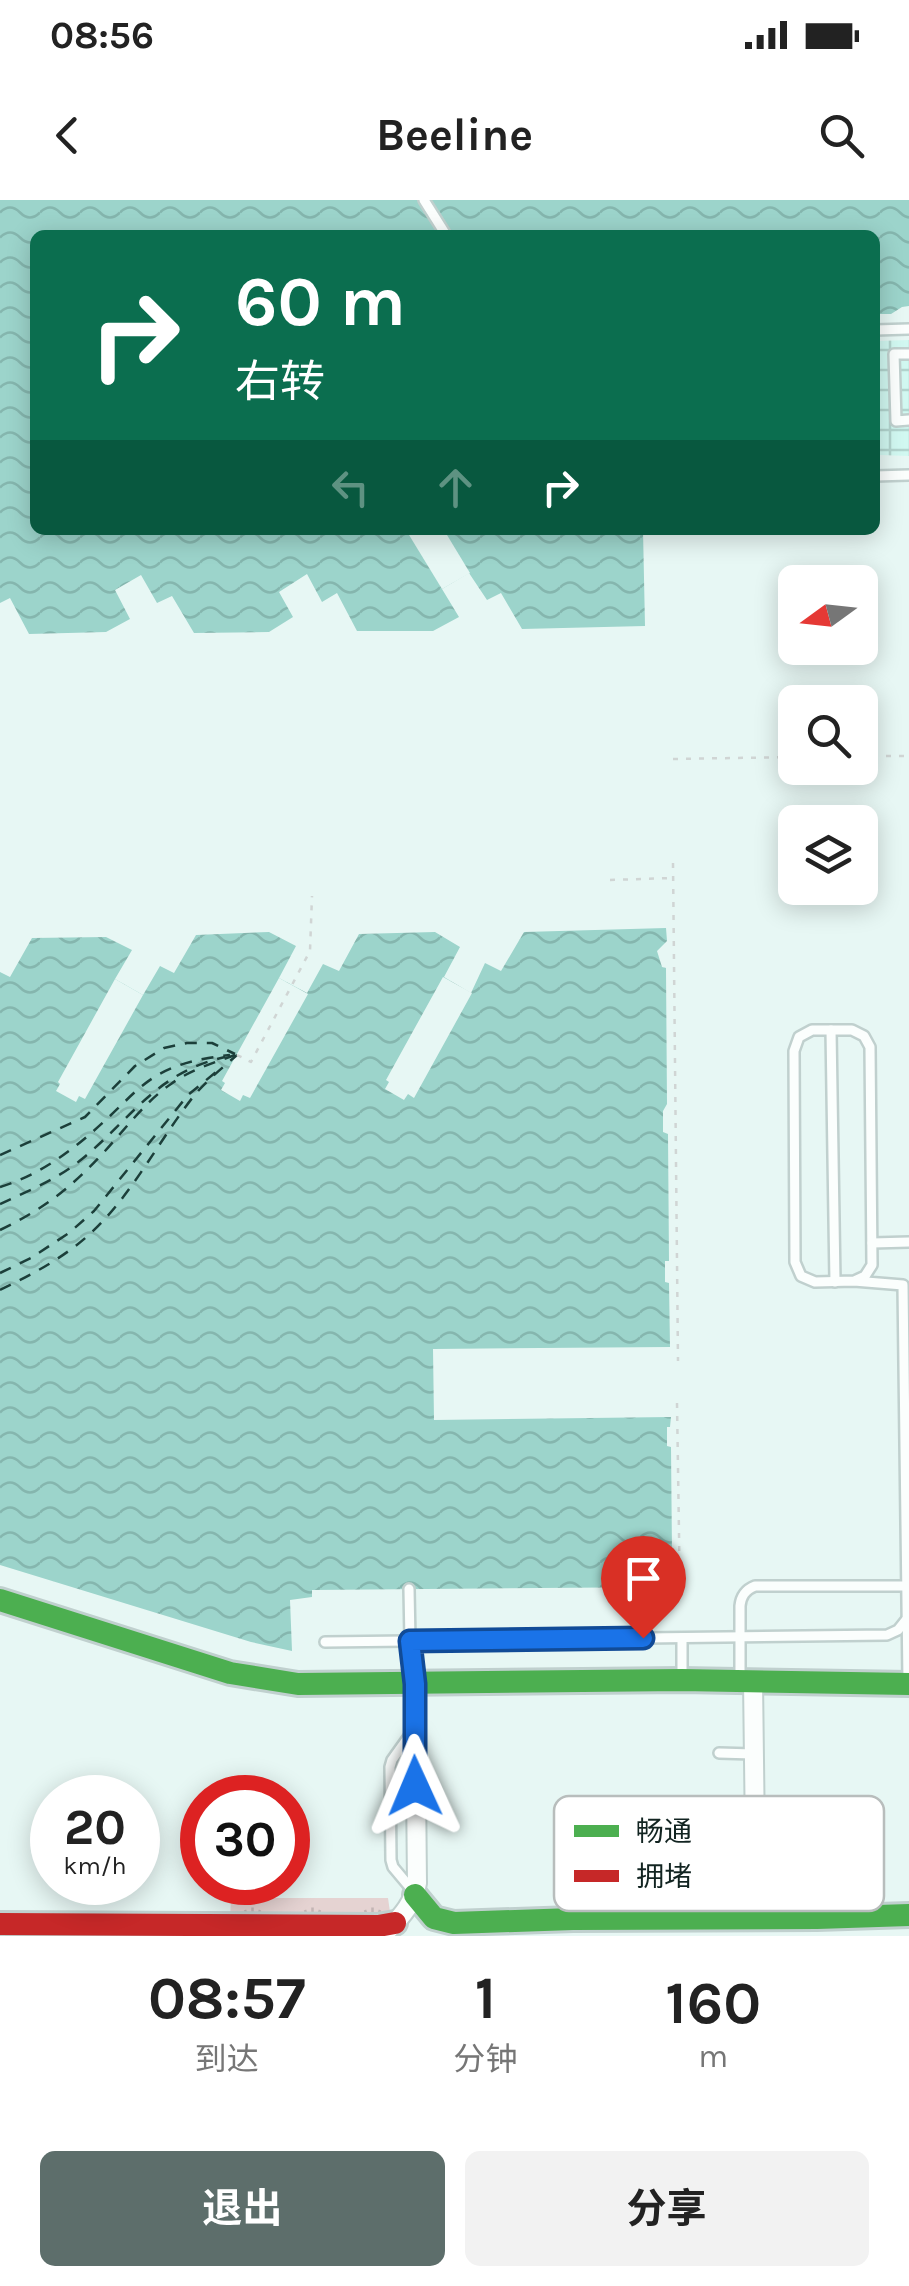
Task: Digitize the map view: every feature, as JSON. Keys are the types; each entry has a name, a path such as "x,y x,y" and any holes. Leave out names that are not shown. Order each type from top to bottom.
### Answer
{"street":[{"path":"0,1600 230,1674 298,1684 682,1680 908,1684"},
{"path":"747,1681 754,1796"},
{"path":"0,1924 388,1929 415,1895 415,1684"},
{"path":"415,1895 427,1912 443,1922 909,1915"},
{"path":"756,1911 756,1918"}],"lane":[{"path":"424,200 443,230"},
{"path":"880,330 909,329"},
{"path":"909,354 894,354 896,420 909,420"},
{"path":"880,476 909,475"},
{"path":"854,1282 865,1276 872,1265 870,1048 859,1032 812,1030 805,1032 794,1051 795,1262 802,1276 815,1282 903,1285 908,1684"},
{"path":"832,1030 835,1282"},
{"path":"872,1243 909,1242"},
{"path":"747,1681 740,1637 741,1599 749,1589 907,1586"},
{"path":"409,1589 415,1684"},
{"path":"325,1642 887,1636 903,1625 907,1614"},
{"path":"682,1638 682,1680"},
{"path":"719,1754 753,1754"},
{"path":"573,1911 573,1919"}],"path":[{"path":"878,756 909,756"},
{"path":"673,758 778,757"},
{"path":"673,863 678,1362"},
{"path":"610,880 674,878"},
{"path":"237,1054 251,1062 310,951 312,896"},
{"path":"677,1403 680,1598"}],"shaded area":[{"path":"909,340 909,456 880,455 880,341"}],"green space":[{"path":"310,1898 388,1898 390,1912 385,1915 230,1919 231,1905 310,1905"}],"water":[{"path":"0,200 909,200 909,306 891,314 880,314 880,230 30,230 30,535 643,535 645,626 522,629 501,593 487,600 469,573 442,589 459,617 433,631 357,631 337,593 322,602 307,574 279,592 293,617 269,632 194,633 172,596 157,603 141,575 115,590 130,619 106,632 29,634 10,598 0,603"},
{"path":"666,928 667,941 657,951 662,967 666,968 667,1104 663,1132 668,1134 669,1261 665,1261 665,1282 669,1283 670,1347 433,1349 434,1420 671,1417 667,1427 667,1446 671,1447 672,1553 668,1554 668,1573 672,1574 673,1587 312,1590 312,1597 290,1600 292,1651 0,1565 0,972 10,977 32,938 106,937 132,950 115,979 143,995 160,966 174,973 196,935 269,932 296,946 279,978 307,993 323,964 339,971 359,934 435,932 460,947 444,977 471,993 485,963 501,971 524,932"}],"pier":[{"path":"409,535 447,535 470,573 442,589"},
{"path":"443,977 472,993 414,1098 408,1094 404,1100 385,1089 389,1082 386,1080"},
{"path":"279,978 308,994 250,1098 243,1095 240,1101 221,1090 225,1083 222,1081"},
{"path":"115,979 143,995 85,1099 79,1096 76,1102 56,1091 58,1082"}],"ferry route":[{"path":"0,1155 85,1117 135,1066 164,1048 212,1043 235,1054"},
{"path":"0,1187 59,1158 156,1076 192,1061 230,1055"},
{"path":"0,1230 69,1186 171,1084 235,1055"},
{"path":"0,1290 41,1269 91,1233 126,1193 193,1097 237,1055"},
{"path":"0,1204 73,1166 163,1085 201,1064 225,1057"},
{"path":"0,1273 69,1233 94,1211 188,1095 216,1072"}],"traffic: fast":[{"path":"0,1600 230,1673 298,1684 682,1680 909,1684"},
{"path":"415,1895 434,1918 454,1923 909,1915"}],"traffic: jam":[{"path":"0,1924 395,1923"}],"route":[{"path":"415,1786 415,1684 410,1641 643,1638"}]}
